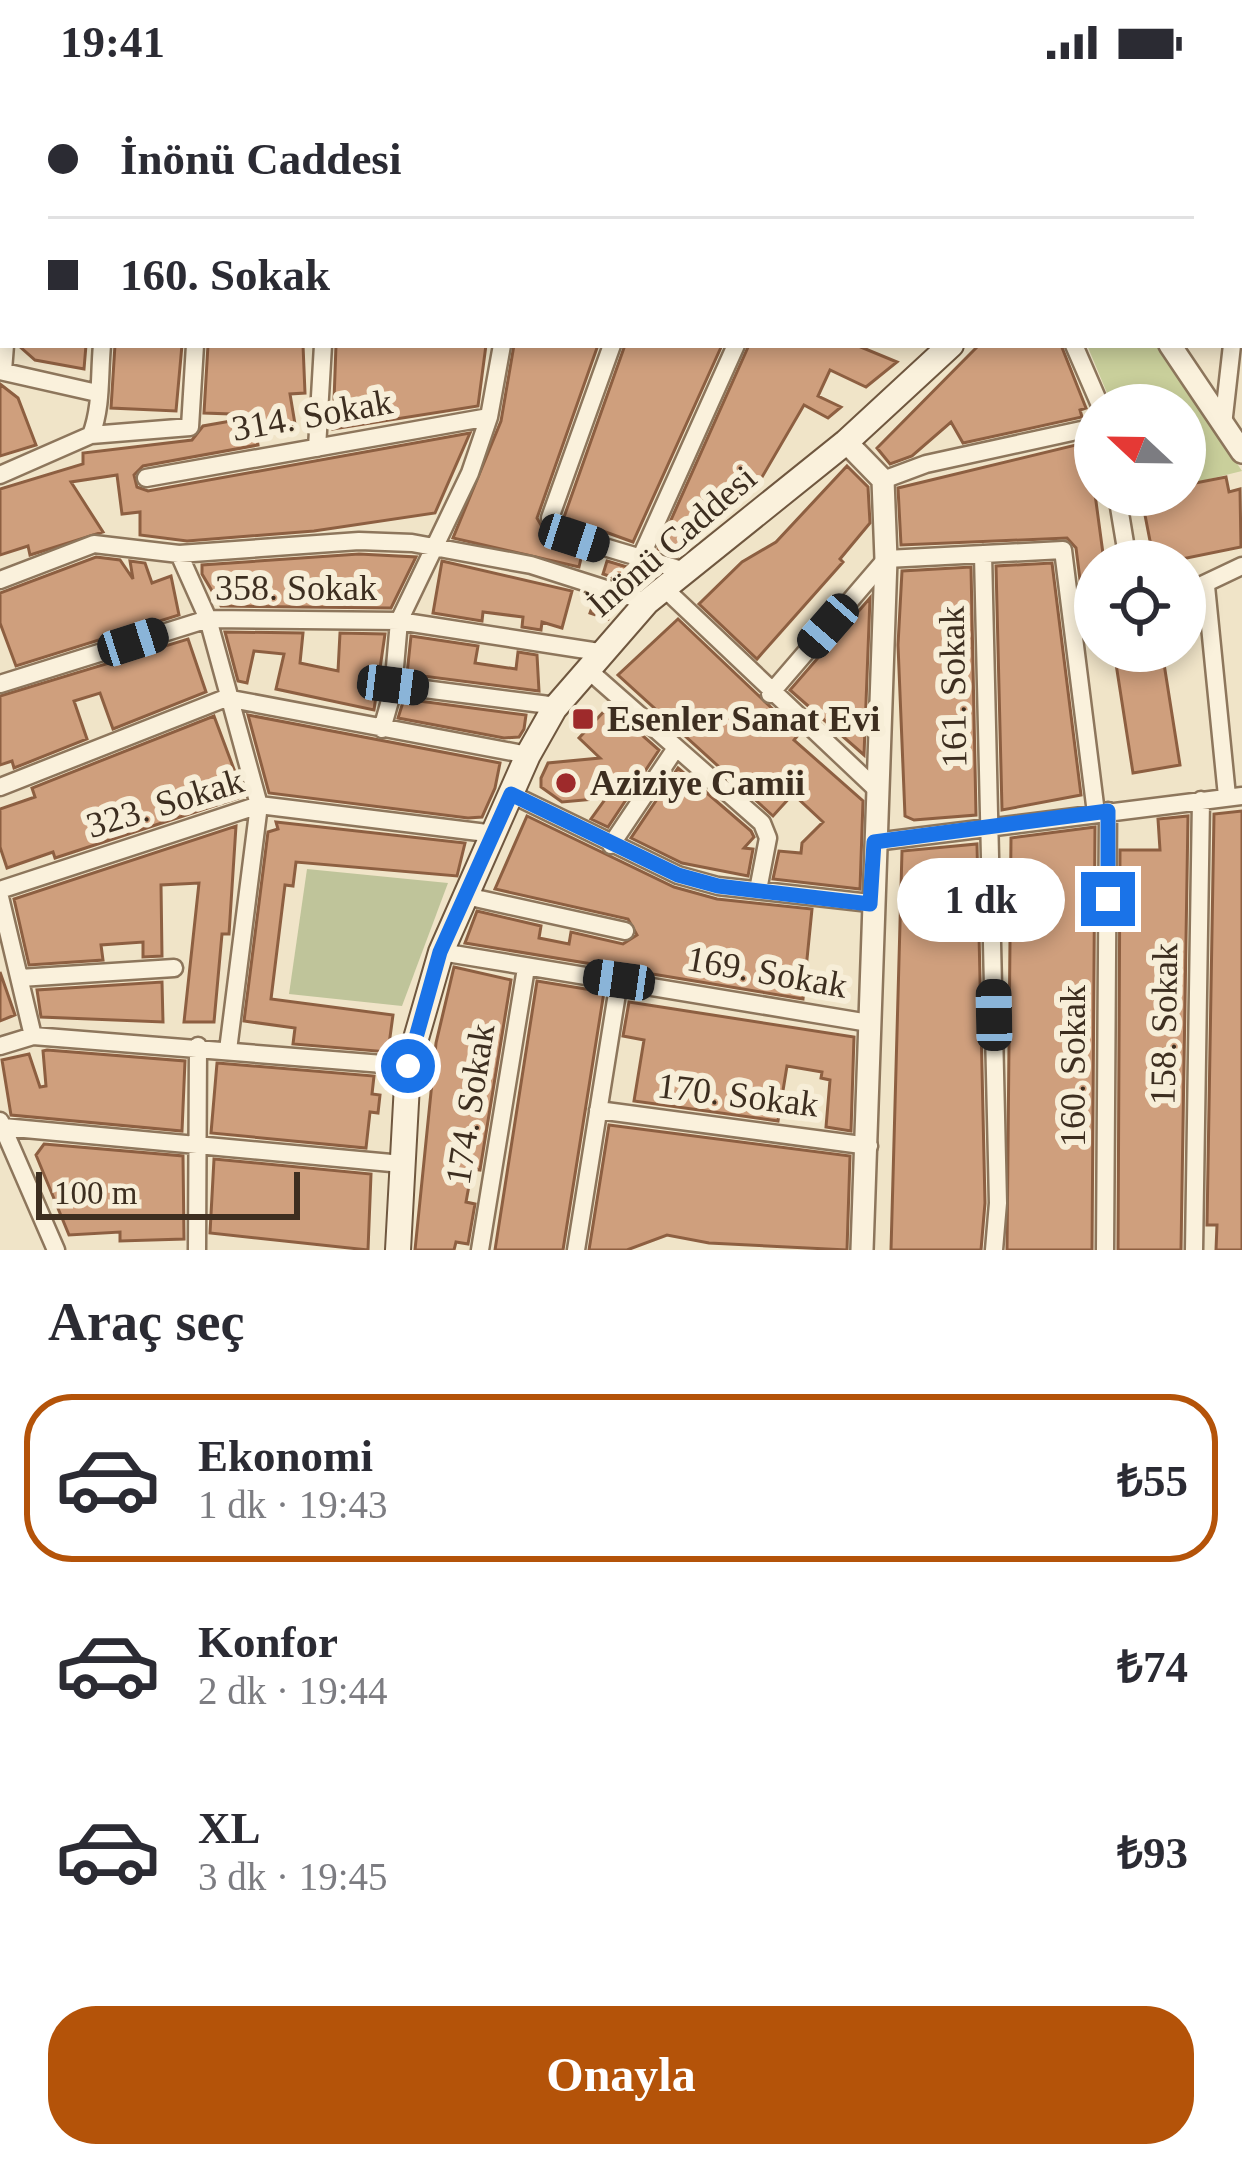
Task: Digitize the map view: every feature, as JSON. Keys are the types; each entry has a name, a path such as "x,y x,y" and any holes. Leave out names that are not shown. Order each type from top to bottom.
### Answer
{"main road":[{"name":"İnönü Caddesi","path":"398,1250 408,1066 440,952 528,755 557,706 593,660 656,596 846,442 948,348"}],"street":[{"path":"91,435 102,407 97,393 102,348"},
{"path":"0,475 91,435 190,427 195,348"},
{"path":"317,448 323,348"},
{"path":"382,729 393,685 399,621 470,473 488,417 501,348"},
{"path":"610,348 550,518 557,531 685,571"},
{"path":"640,559 735,348"},
{"path":"1075,348 1091,384"},
{"path":"1172,348 1242,452"},
{"path":"1223,424 1232,348"},
{"path":"2,371 97,393"},
{"name":"314. Sokak","path":"146,478 488,417"},
{"path":"883,480 926,464 1074,432"},
{"path":"846,442 883,480 886,559 870,904 869,1146 862,1250"},
{"path":"0,580 94,544 178,554 359,541 531,565 656,596 875,788"},
{"name":"160. Sokak","path":"983,554 1064,550 1074,609"},
{"path":"178,554 208,619 259,805 228,1050"},
{"path":"770,694 886,559 983,554"},
{"name":"161. Sokak","path":"983,554 994,1250"},
{"path":"874,842 1235,796 1206,586 1242,566"},
{"name":"358. Sokak","path":"0,684 208,619 399,621 593,660"},
{"path":"593,660 676,748 762,823 768,838 758,890"},
{"name":"160. Sokak","path":"1083,672 1102,812 1105,1250"},
{"path":"393,685 557,706"},
{"path":"0,787 226,698 528,755"},
{"path":"611,844 676,748"},
{"path":"511,794 678,875 870,904"},
{"name":"158. Sokak","path":"1194,1250 1201,800"},
{"name":"323. Sokak","path":"1,901 259,805 495,834"},
{"path":"466,896 625,932"},
{"path":"1,901 33,1036"},
{"name":"169. Sokak","path":"440,952 869,1023"},
{"path":"20,977 175,968"},
{"name":"174. Sokak","path":"480,1250 526,968"},
{"path":"576,1250 619,980"},
{"path":"0,1046 33,1036 408,1066"},
{"path":"197,1250 198,1046"},
{"name":"170. Sokak","path":"598,1110 869,1146"},
{"path":"56,1250 2,1124 402,1165"}],"green space":[{"path":"1088,348 1160,348 1184,384 1103,384"},
{"path":"1206,417 1242,471 1206,480"},
{"path":"307,869 448,883 402,1006 289,994"}],"building":[{"path":"21,348 86,348 84,369 35,360"},
{"path":"115,348 182,348 176,411 111,408"},
{"path":"208,348 303,348 305,393 290,394 295,424 256,431 258,445 143,466 134,475 137,487 148,491 470,433 435,513 314,531 187,541 140,535 140,512 122,514 117,475 71,482 103,532 30,555 28,546 0,555 0,489 83,464 83,453 192,440 203,426 231,421 231,414 204,413"},
{"path":"336,348 486,348 478,406 333,429"},
{"path":"513,348 597,348 537,518 551,542 582,554 579,567 453,538 501,421"},
{"path":"624,348 721,348 633,542 564,517"},
{"path":"748,348 863,348 897,362 866,387 830,370 818,396 841,407 828,418 804,405 758,484 725,516 702,504 678,556 658,549"},
{"path":"976,348 1062,348 1076,384 1074,419 963,443 951,422 912,456 890,464 877,448"},
{"path":"0,384 18,398 36,445 0,456"},
{"path":"1074,445 1074,516 1098,516 1101,540 1074,540 1074,546 1067,538 901,545 898,488"},
{"path":"847,466 868,487 870,523 840,559 843,562 757,659 699,604 742,562 776,542"},
{"path":"1226,477 1229,492 1240,489 1241,547 1206,554 1206,540 1150,540 1145,516 1206,516 1206,481"},
{"path":"359,554 416,557 391,608 221,606 202,574 202,565"},
{"path":"96,557 120,560 133,579 130,561 145,563 152,583 171,576 179,615 16,666 0,623 0,593"},
{"path":"442,561 572,591 562,628 542,622 541,630 522,627 523,617 483,612 482,621 433,613"},
{"path":"607,561 644,572 639,586 603,574"},
{"path":"1052,563 1081,795 1002,810 996,566"},
{"path":"971,567 976,815 914,820 905,816 898,645 902,571"},
{"path":"870,598 864,755 790,690"},
{"path":"595,599 612,604 608,619 590,613"},
{"path":"678,619 799,734 794,740 863,801 860,889 773,879 779,851 801,853 802,843 823,822 793,794 773,816 618,675"},
{"path":"225,632 303,633 300,663 338,671 340,633 385,634 374,710 276,689 284,654 254,651 247,683 238,681"},
{"path":"411,636 478,646 475,663 516,669 518,652 537,655 539,691 407,674"},
{"path":"188,639 206,692 113,729 100,693 74,701 87,739 14,768 12,761 0,765 0,696"},
{"path":"1117,672 1165,672 1180,765 1133,773"},
{"path":"404,699 526,715 524,729 519,737 504,738 398,718"},
{"path":"609,706 659,750 608,827 591,819 606,798 562,802 541,787 541,778 548,763 600,758 579,738"},
{"path":"248,715 500,763 495,788 482,817 468,818 269,793"},
{"path":"214,716 241,788 238,798 55,858 53,852 7,868 0,847 0,809 35,797 32,788"},
{"path":"678,768 751,831 754,837 744,848 753,849 748,876 682,863 631,838"},
{"path":"1242,811 1242,1250 1216,1250 1217,1225 1207,1225 1214,814"},
{"path":"527,816 674,887 717,899 812,909 803,999 465,943 477,911 541,926 539,938 569,944 571,932 623,944 637,935 628,919 495,889"},
{"path":"1188,816 1181,1250 1118,1250 1120,850 1160,850 1158,819"},
{"path":"276,822 465,843 457,876 296,862 293,886 285,885 271,999 393,1015 388,1052 293,1044 295,1028 244,1021 268,832 278,829"},
{"path":"236,826 229,934 222,934 214,1022 184,1022 199,883 161,885 162,956 143,957 143,942 101,945 103,960 29,965 14,899"},
{"path":"1095,827 1092,1250 1007,1250 1011,838"},
{"path":"977,844 985,1203 981,1250 891,1250 902,851"},
{"path":"454,967 511,980 480,1170 472,1169 466,1202 475,1204 468,1244 456,1242 454,1250 415,1250 436,1043"},
{"path":"0,972 15,1015 0,1021"},
{"path":"537,981 604,992 563,1250 495,1250"},
{"path":"162,982 163,1022 41,1017 37,990"},
{"path":"629,1002 854,1037 851,1131 826,1127 830,1080 821,1078 822,1072 787,1066 778,1121 634,1101 644,1040 623,1036"},
{"path":"43,1051 185,1061 182,1131 11,1115 2,1060 29,1054 40,1087 46,1086"},
{"path":"217,1063 374,1076 372,1094 380,1095 378,1113 370,1112 366,1148 211,1133"},
{"path":"609,1125 850,1156 847,1250 709,1243 667,1235 627,1250 589,1250"},
{"path":"44,1144 183,1156 184,1239 120,1241 120,1232 69,1235 36,1155"},
{"path":"214,1159 371,1174 368,1250 210,1233"}],"place":[{"name":"Esenler Sanat Evi","path":"583,719"},
{"name":"Aziziye Camii","path":"566,783"}],"route":[{"path":"408,1066 440,952 511,794 678,875 718,886 870,904 874,842 1108,811 1108,899"}]}
